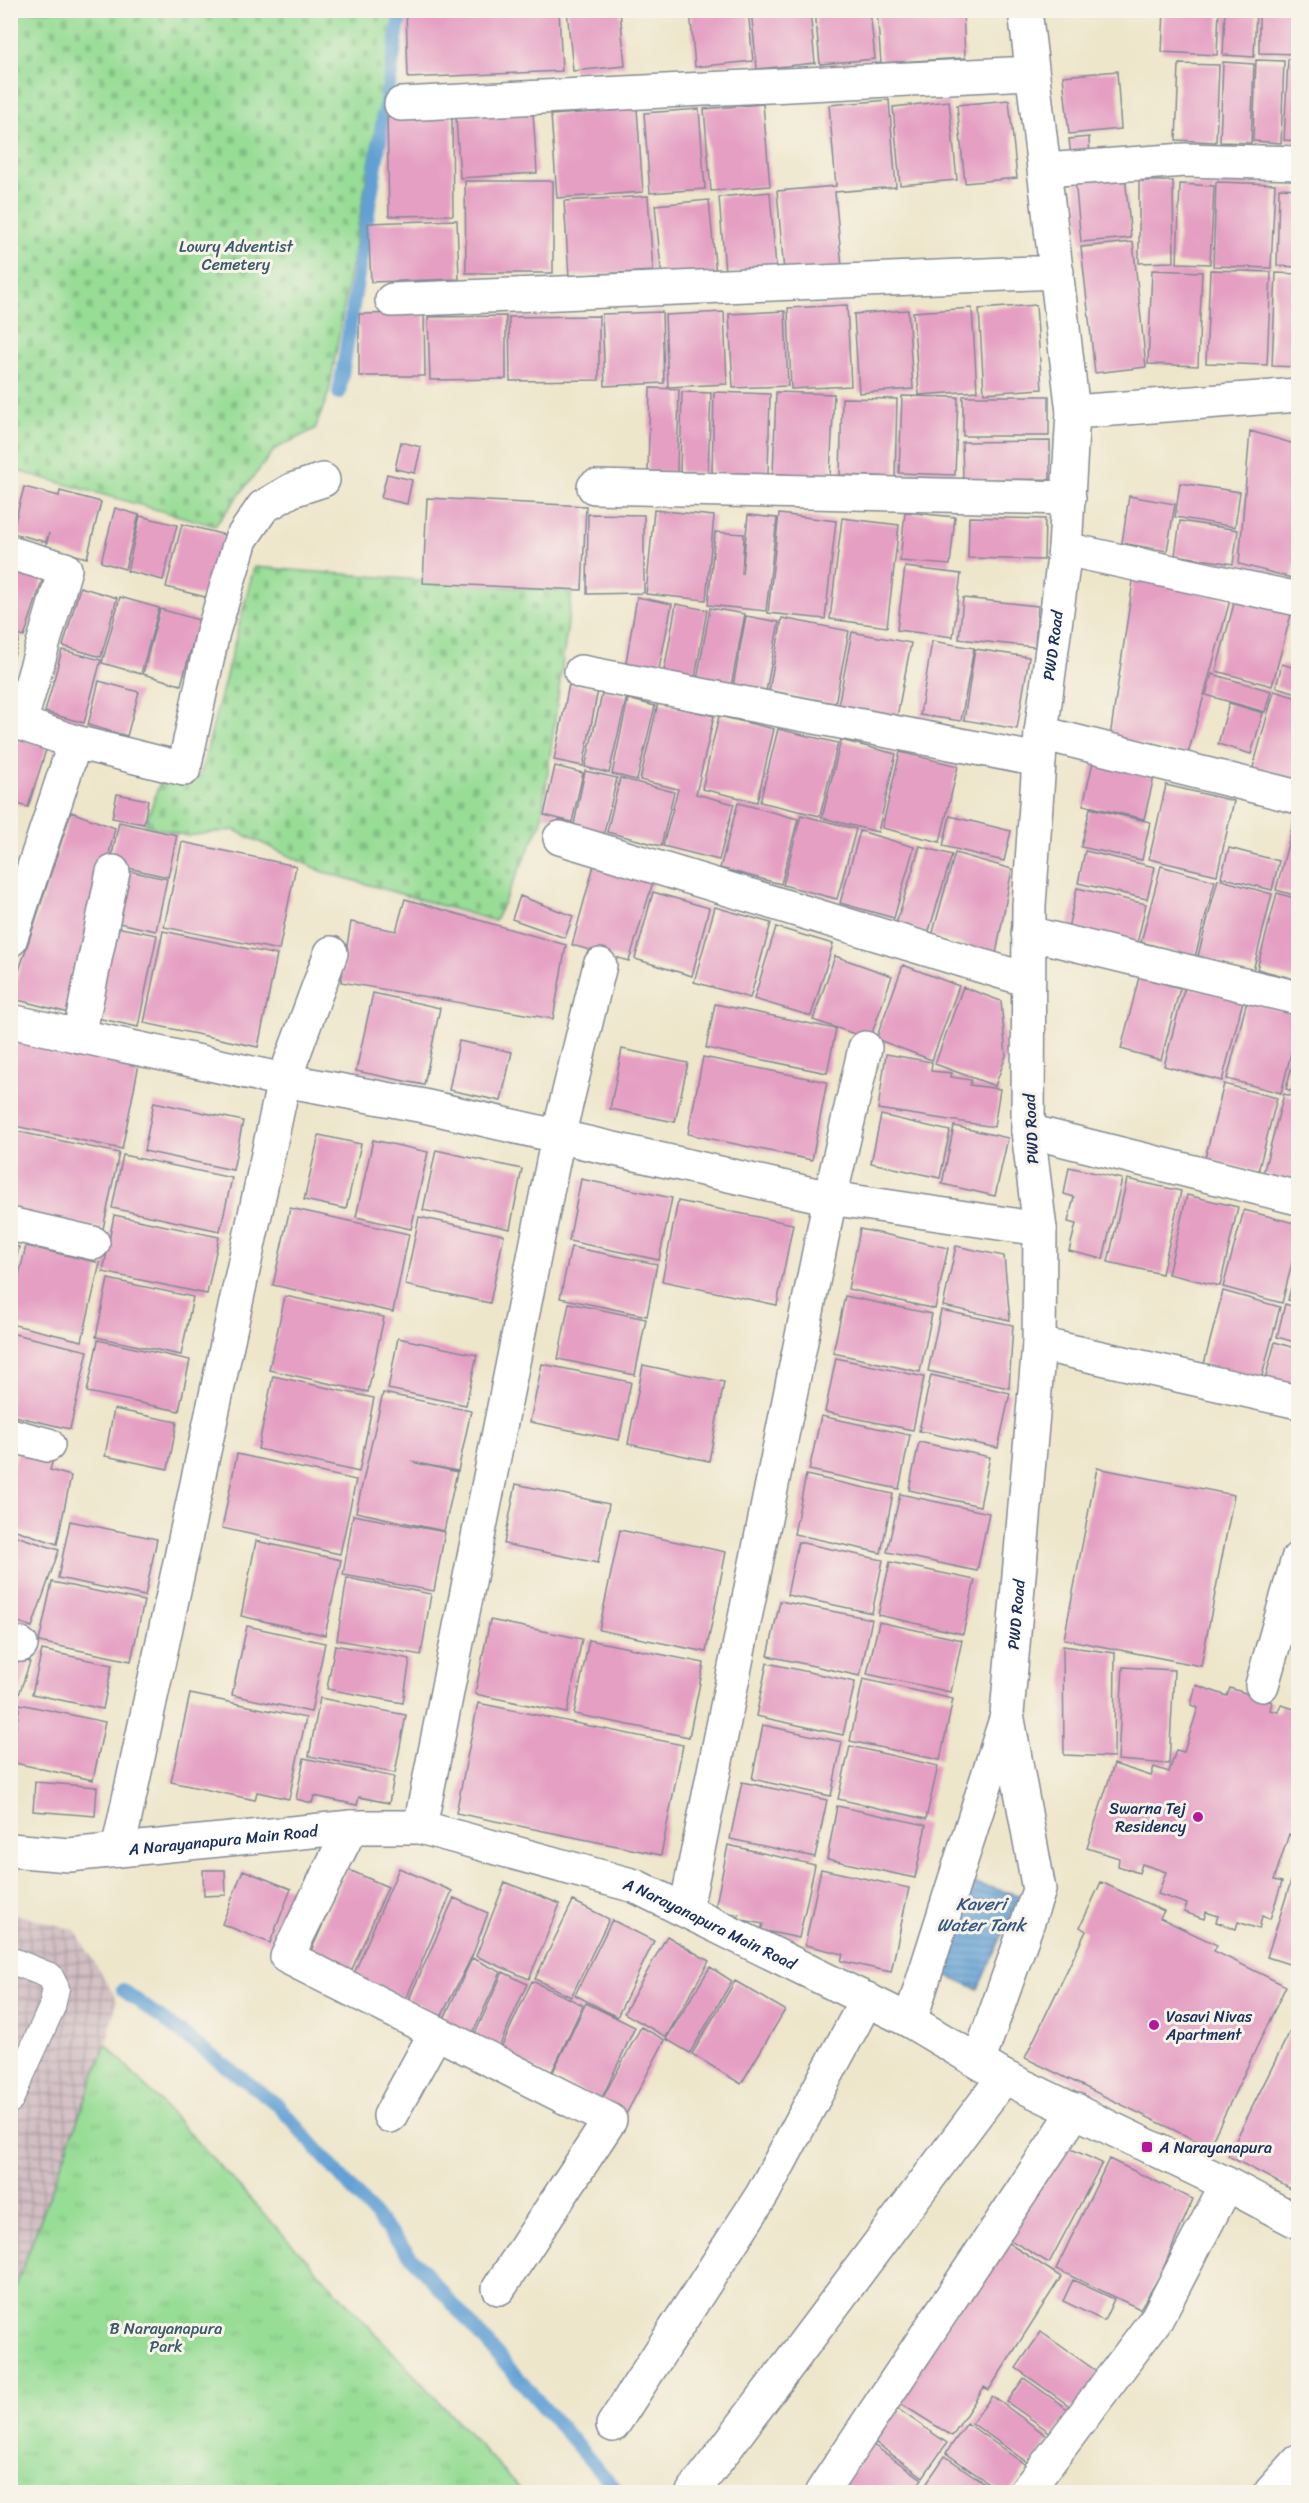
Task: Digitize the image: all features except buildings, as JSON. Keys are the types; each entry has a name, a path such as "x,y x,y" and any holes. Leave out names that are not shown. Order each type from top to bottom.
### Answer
{"street":[{"name":"PWD Road","path":"693,2493 992,2069 1038,1890 1007,1714 1039,1344 1040,1229 1028,1131 1028,933 1040,746 1065,549 1073,412 1024,10"},
{"path":"401,104 1032,73"},
{"path":"1044,170 1185,160 1299,163"},
{"path":"392,300 1057,272"},
{"path":"1073,412 1299,395"},
{"path":"10,553 65,569 15,721 75,742 184,769 213,632 241,539 263,507 292,490 322,480"},
{"path":"594,487 1069,498"},
{"path":"1065,549 1299,599"},
{"path":"581,672 1040,746 1299,797"},
{"path":"10,940 16,901 75,742"},
{"path":"560,838 1028,980"},
{"path":"79,1036 113,872"},
{"path":"1028,933 1299,998"},
{"path":"118,1850 284,1080 331,953"},
{"path":"420,1827 558,1137 600,965"},
{"path":"10,1021 284,1080 424,1106 830,1198 1040,1229"},
{"path":"686,1909 830,1198 865,1048"},
{"path":"1028,1131 1299,1198"},
{"path":"10,1224 93,1243"},
{"path":"1039,1344 1299,1402"},
{"path":"10,1435 48,1445"},
{"path":"1262,1685 1299,1559"},
{"path":"910,2021 1007,1714"},
{"path":"351,1827 287,1957 610,2120 499,2289"},
{"name":"A Narayanapura Main Road","path":"10,1850 69,1855 351,1827 420,1827 635,1886 867,1999 910,2021 992,2069 1147,2147 1227,2184 1299,2222"},
{"path":"613,2425 762,2195 867,1999"},
{"path":"390,2115 436,2032"},
{"path":"822,2493 1076,2110"},
{"path":"1026,2493 1157,2318 1227,2184"},
{"path":"1271,2493 1299,2462"}],"lane":[{"path":"10,1960 50,1976 56,1988 52,2007 10,2100"}],"shaded area":[{"path":"11,1913 75,1930 117,2000 106,2044 11,2299"}],"green space":[{"name":"Lowry Adventist Cemetery","path":"10,11 396,11 329,392 315,429 275,449 215,526 11,469"},
{"path":"254,567 572,592 541,823 495,921 321,871 234,830 187,836 145,825 162,776 200,777"},
{"name":"B Narayanapura Park","path":"106,2044 523,2492 11,2492 11,2299"}],"water":[{"name":"Kaveri Water Tank","path":"961,1880 1020,1895 978,1989 941,1973"}],"waterway":[{"path":"339,393 401,10"},
{"path":"123,1990 278,2105 618,2492"}],"place":[{"name":"Swarna Tej Residency","path":"1198,1817"},
{"name":"Vasavi Nivas Apartment","path":"1154,2025"},
{"name":"A Narayanapura","path":"1147,2147"}]}
